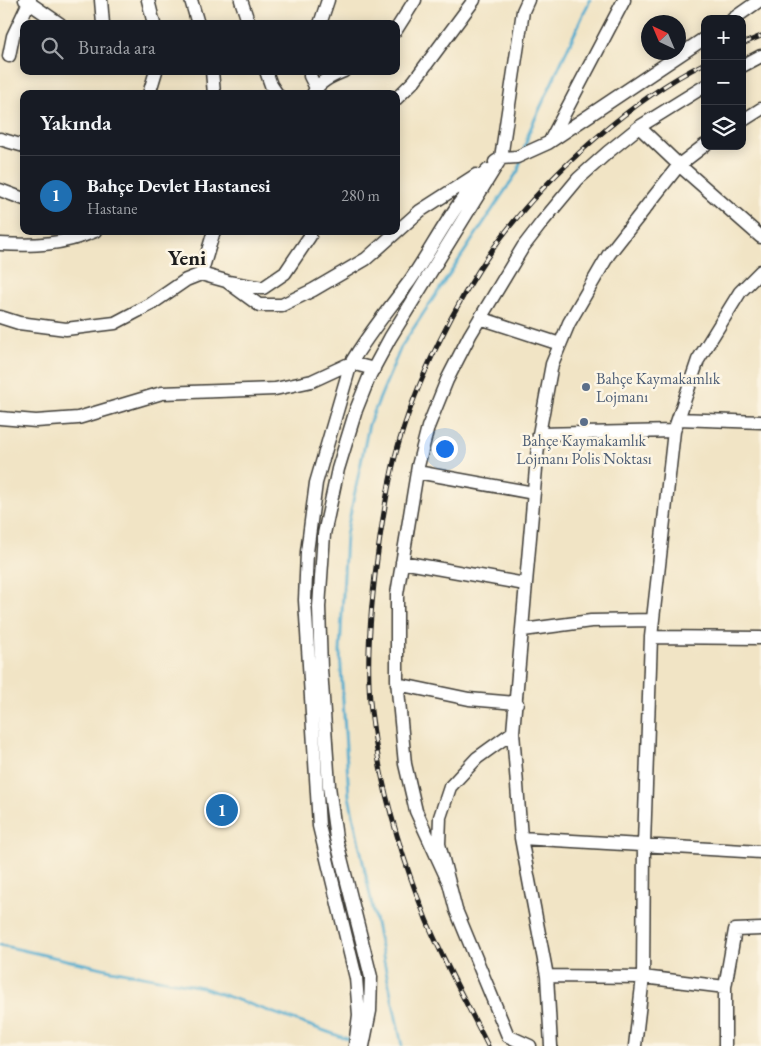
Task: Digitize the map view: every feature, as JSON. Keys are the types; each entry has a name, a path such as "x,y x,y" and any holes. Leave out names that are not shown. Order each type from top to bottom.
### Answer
{"street":[{"path":"101,0 103,20"},
{"path":"148,0 153,20"},
{"path":"191,0 197,20"},
{"path":"241,0 248,20"},
{"path":"321,20 328,0"},
{"path":"400,24 415,0"},
{"path":"400,95 414,81 474,0"},
{"path":"355,1046 363,1018 370,1011 371,977 336,838 329,786 321,669 320,607 324,534 338,469 356,410 374,368 390,338 501,158 523,11 528,0"},
{"path":"545,145 624,0"},
{"path":"739,15 760,0"},
{"path":"9,56 13,36 28,1 54,20"},
{"path":"400,229 420,211 501,158 516,157 545,145 701,41"},
{"path":"746,64 761,56"},
{"path":"150,90 155,75"},
{"path":"212,75 214,90"},
{"path":"267,75 274,90"},
{"path":"310,75 314,90"},
{"path":"315,90 329,77 334,75"},
{"path":"449,883 416,811 405,764 397,684 397,594 417,472 431,419 447,380 480,318 523,246 543,221 578,179 639,127 701,88"},
{"path":"746,118 761,109"},
{"path":"639,127 678,165 761,237"},
{"path":"0,139 20,145"},
{"path":"551,1046 547,976 520,838 513,732 539,434 552,364 560,344 609,254 678,165 701,148"},
{"path":"363,1046 363,1018 356,978 319,826 305,600 307,552 316,483 351,364 409,282 473,184 501,158"},
{"path":"0,190 20,198"},
{"path":"0,244 40,246 86,235"},
{"path":"201,274 213,235"},
{"path":"0,317 20,323 66,329 115,323 151,304 186,280 201,274 263,288 285,273 310,235"},
{"path":"226,281 259,305 282,305 313,290 366,259 393,235"},
{"path":"635,1046 642,977 644,844 651,637 676,425 698,360 740,292 761,272"},
{"path":"480,318 560,344"},
{"path":"0,418 36,422 78,418 162,393 275,389 312,381 351,364 374,368"},
{"path":"539,434 676,425 761,422"},
{"path":"417,472 534,493"},
{"path":"402,562 525,584"},
{"path":"523,630 591,621 653,620"},
{"path":"651,637 761,638"},
{"path":"397,684 469,699 517,703"},
{"path":"513,732 477,758 450,788 440,817 439,844 456,910 508,1036 530,1046"},
{"path":"520,838 761,852"},
{"path":"725,1046 725,988 735,930 761,929"},
{"path":"547,976 642,977 725,988"}],"waterway":[{"path":"524,150 529,132 590,0"},
{"path":"402,1046 349,796 340,652 346,535 369,424 401,347 518,171 521,159"},
{"path":"0,945 111,970 201,987 353,1041"}],"railway":[{"path":"746,42 761,36"},
{"path":"488,1046 426,919 399,843 379,764 371,711 369,677 370,626 379,544 392,468 414,398 439,342 468,287 500,239 542,189 594,140 649,97 677,78 701,65"}],"place":[{"name":"Bahçe Kaymakamlık Lojmanı","path":"586,387"},
{"name":"Bahçe Kaymakamlık Lojmanı Polis Noktası","path":"584,422"},
{"name":"Bahçe Devlet Hastanesi","path":"222,810"}],"district":[{"name":"Yeni","path":"187,257"}]}
